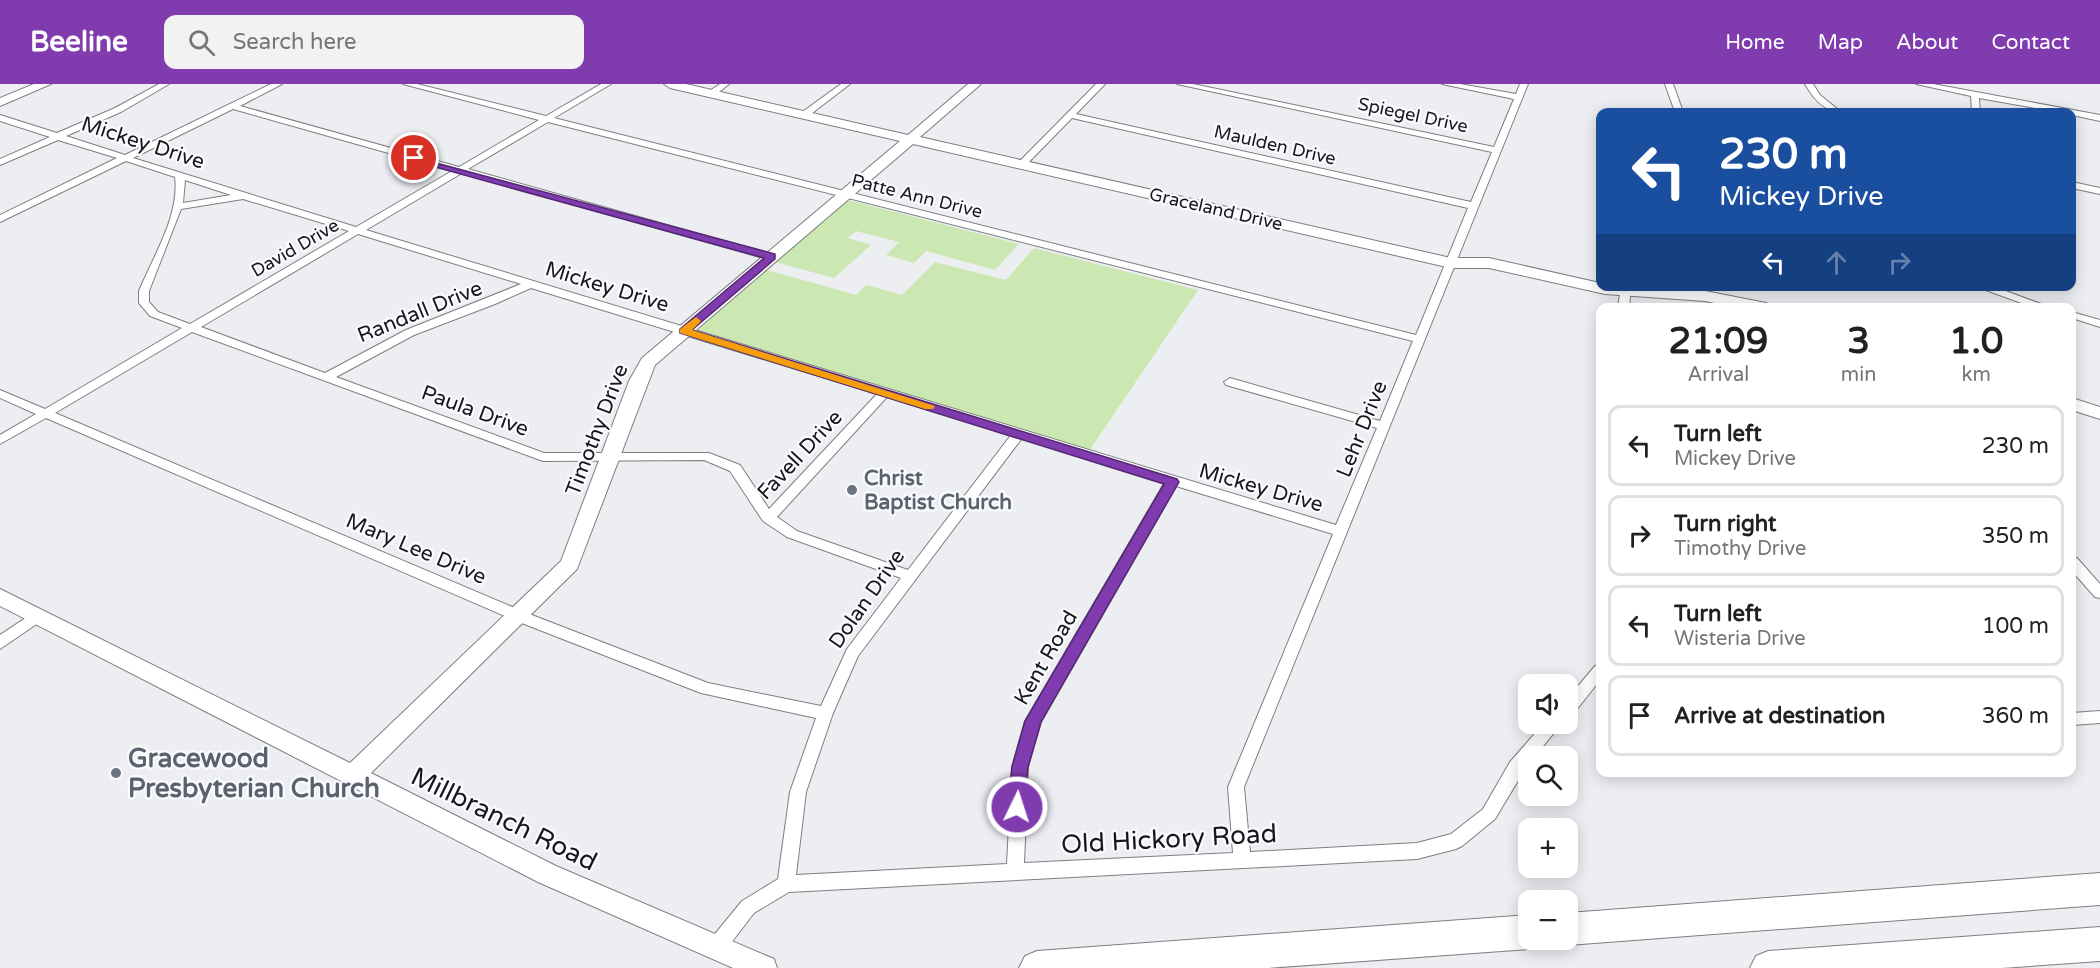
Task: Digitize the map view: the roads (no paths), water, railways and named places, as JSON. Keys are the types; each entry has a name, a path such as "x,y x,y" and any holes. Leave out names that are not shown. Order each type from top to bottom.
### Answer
{"highway":[{"path":"1578,928 2100,889"},
{"path":"1038,968 1518,933"},
{"path":"1768,968 2100,944"}],"street":[{"path":"0,102 45,84"},
{"path":"0,162 118,110 165,84"},
{"path":"0,219 278,84"},
{"name":"Patte Ann Drive","path":"407,84 1420,339"},
{"name":"David Drive","path":"0,440 607,84"},
{"name":"Graceland Drive","path":"670,84 1451,263 1490,263 1596,287"},
{"path":"711,94 725,84"},
{"path":"804,115 846,84"},
{"name":"Timothy Drive","path":"352,776 570,564 648,362 975,84"},
{"path":"1021,165 1101,84"},
{"name":"Spiegel Drive","path":"1181,84 1497,150"},
{"path":"1446,84 1518,97"},
{"name":"Lehr Drive","path":"1242,861 1236,787 1524,84"},
{"path":"1669,84 1678,108"},
{"path":"1809,84 1817,97 1832,108"},
{"path":"1920,84 2045,108"},
{"path":"1975,94 1976,108"},
{"path":"232,106 771,256"},
{"path":"2076,114 2100,118"},
{"name":"Maulden Drive","path":"1070,115 1474,206"},
{"name":"Mickey Drive","path":"0,118 244,196 1172,482 1342,532"},
{"name":"Paula Drive","path":"178,174 182,183 176,207 144,291 144,303 154,314 543,457 705,456 735,468 768,518 792,534 909,575"},
{"path":"2076,186 2100,190"},
{"path":"176,207 244,196"},
{"name":"Randall Drive","path":"325,378 375,348 424,326 504,299 530,284"},
{"name":"Graceland Drive","path":"1656,291 1705,296 1741,303"},
{"path":"1995,291 2032,303"},
{"path":"2076,316 2100,324"},
{"path":"1230,382 1384,426"},
{"name":"Favell Drive","path":"768,518 885,392"},
{"name":"Mary Lee Drive","path":"0,394 519,616 706,689 825,713"},
{"path":"2076,405 2100,413"},
{"name":"Dolan Drive","path":"786,884 798,792 825,713 852,653 909,575 1019,435"},
{"name":"Kent Road","path":"1015,873 1020,767 1033,721 1172,482"},
{"path":"2076,566 2100,593"},
{"name":"Millbranch Road","path":"0,597 547,874 764,968"},
{"path":"0,643 36,617"},
{"path":"1578,696 1596,675"},
{"path":"2076,719 2100,717"},
{"name":"Old Hickory Road","path":"717,946 748,908 786,884 1417,851 1456,841 1489,814 1516,767 1544,734"}],"place":[{"name":"Christ Baptist Church","path":"852,490"},
{"name":"Gracewood Presbyterian Church","path":"116,773"}]}
